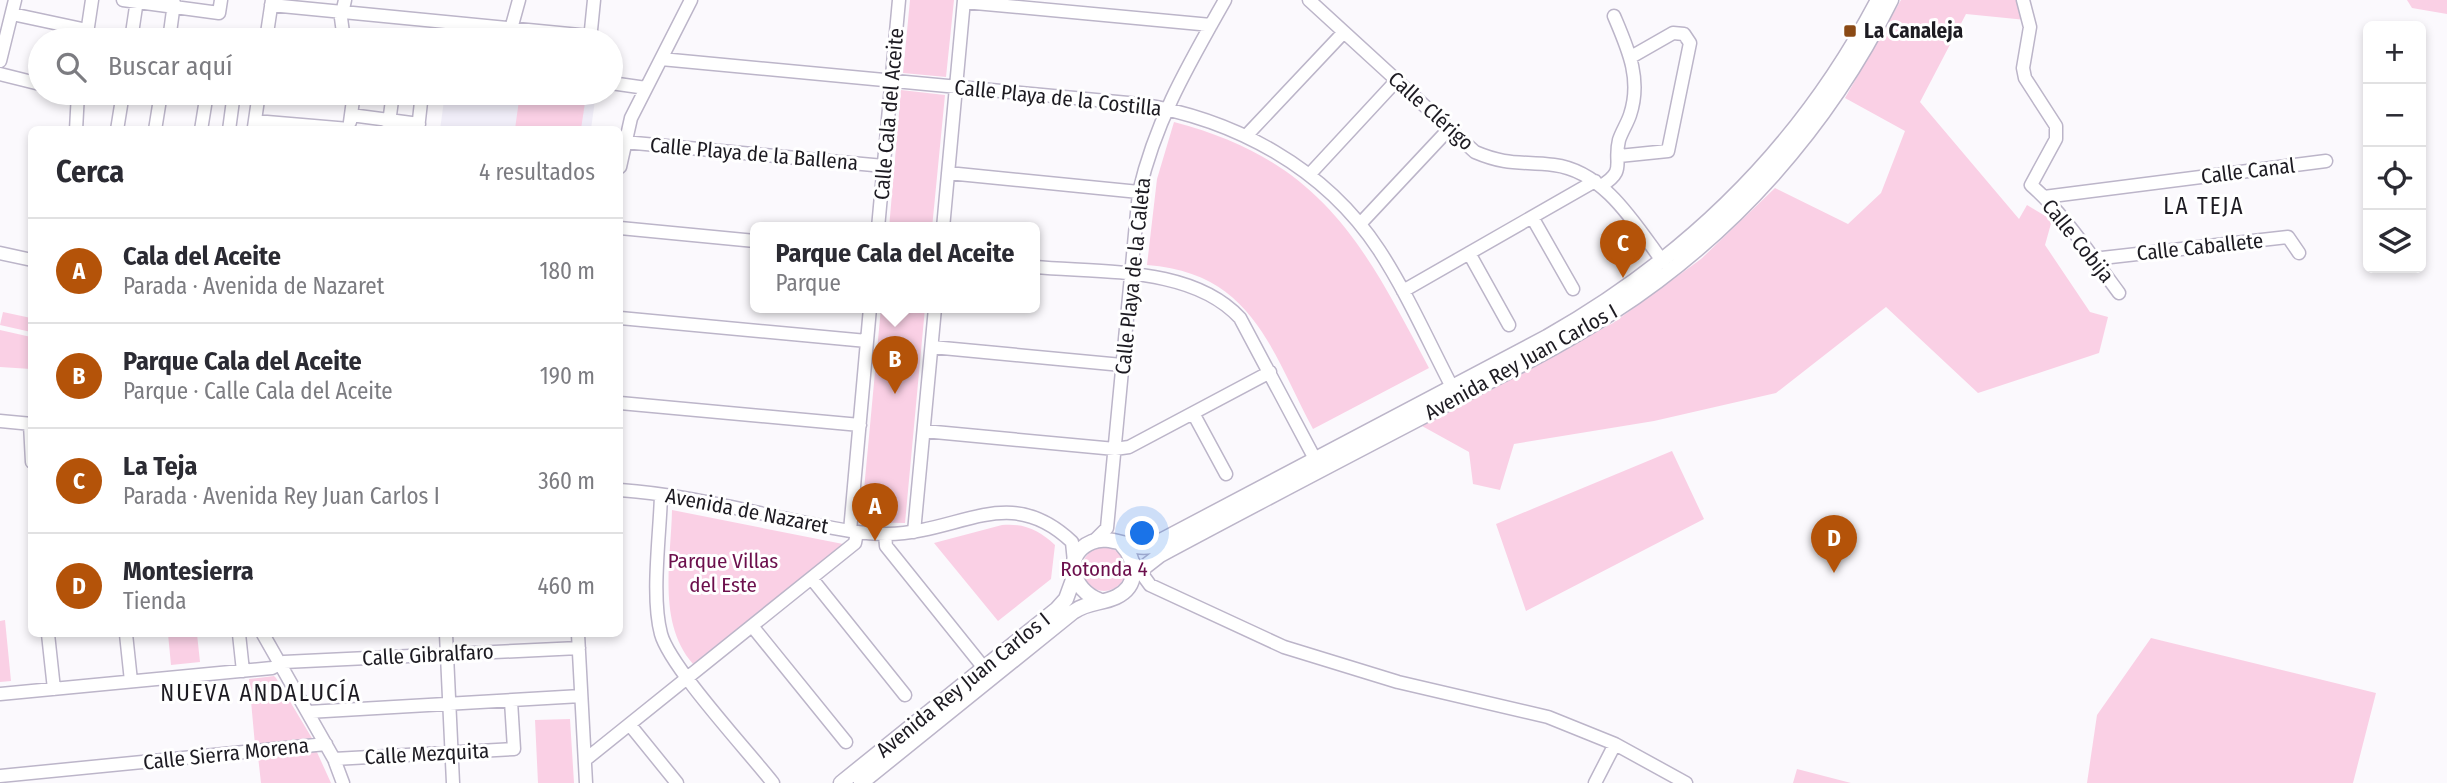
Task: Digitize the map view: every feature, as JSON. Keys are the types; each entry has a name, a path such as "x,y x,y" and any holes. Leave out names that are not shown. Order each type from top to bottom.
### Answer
{"main road":[{"name":"Avenida Rey Juan Carlos I","path":"841,783 1057,609 1066,599 1077,553 1093,541 1151,546 1576,320 1663,262 1732,201 1780,148 1825,89 1878,0"},
{"name":"Avenida Rey Juan Carlos I","path":"861,783 1073,612 1099,600 1118,596 1133,575 1160,555 1583,331 1661,278 1739,212 1799,145 1851,73 1891,0"},
{"path":"1120,544 1133,575"},
{"path":"1074,570 1081,590 1099,600"}],"street":[{"path":"0,61 15,0"},
{"path":"88,28 92,0"},
{"path":"122,0 174,4 219,13 221,0"},
{"path":"512,28 519,0"},
{"path":"591,28 593,0"},
{"path":"623,148 646,88 691,0"},
{"name":"Calle Cala del Aceite","path":"879,222 899,0"},
{"name":"Calle Playa de la Caleta","path":"1107,528 1139,192 1149,148 1165,108 1225,0"},
{"name":"Calle Clérigo","path":"1309,0 1475,152 1499,162 1553,164 1575,170 1598,184 1663,262"},
{"name":"Calle Cobija","path":"2023,0 2030,27 2023,68 2025,78 2056,126 2056,139 2031,185 2058,210 2070,232 2119,293"},
{"path":"133,28 137,1"},
{"path":"944,222 964,1 1211,25"},
{"path":"268,28 272,3 344,6 497,28"},
{"path":"171,28 174,4"},
{"path":"344,6 344,28"},
{"path":"12,14 62,28"},
{"path":"1403,291 1532,217 1614,178 1619,167 1619,142 1635,93 1631,57 1614,16"},
{"path":"1247,136 1344,32"},
{"path":"1619,156 1668,151 1690,43 1684,34 1673,33 1631,57"},
{"name":"Calle Playa de la Costilla","path":"661,59 1165,108 1214,122 1281,154 1308,175 1360,224 1403,291 1452,387"},
{"path":"0,74 28,81"},
{"path":"1308,175 1397,80"},
{"path":"623,85 646,88"},
{"path":"76,126 77,105"},
{"path":"118,126 121,105"},
{"path":"156,126 159,105"},
{"path":"202,126 205,105"},
{"path":"230,126 232,105"},
{"path":"257,105 254,125 278,126"},
{"path":"349,126 352,105"},
{"path":"351,115 389,125 392,105"},
{"path":"419,126 421,105"},
{"path":"1360,224 1449,129"},
{"name":"Calle Playa de la Ballena","path":"624,142 884,166"},
{"name":"Calle Canal","path":"2044,197 2326,161"},
{"path":"948,173 1139,192"},
{"path":"1532,217 1573,289"},
{"path":"623,228 750,241"},
{"name":"Calle Caballete","path":"2093,259 2288,237 2299,253"},
{"path":"0,253 28,259"},
{"path":"1469,253 1509,325"},
{"path":"1040,267 1171,279 1202,288 1225,302 1240,318 1315,459"},
{"path":"585,760 855,543 853,531 870,313"},
{"path":"914,532 935,313"},
{"path":"623,318 867,341"},
{"path":"932,347 1122,365"},
{"path":"924,431 1115,449 1129,447 1270,372"},
{"path":"623,403 860,425"},
{"path":"1193,413 1226,474"},
{"path":"0,422 28,424"},
{"name":"Avenida de Nazaret","path":"623,490 853,531 886,534 914,532 1015,511 1043,519 1072,542"},
{"path":"661,495 659,623 667,650 773,783"},
{"path":"1074,570 1072,542 1093,541 1107,528 1120,544"},
{"path":"886,534 886,546 984,667"},
{"path":"1133,575 1150,586"},
{"path":"1133,575 1150,586 1284,647 1340,666 1548,718 1615,744 1686,783"},
{"path":"811,579 905,695"},
{"path":"752,626 846,742"},
{"path":"48,637 54,689"},
{"path":"126,637 131,681"},
{"path":"239,637 243,671"},
{"path":"264,637 278,665 326,744 343,783"},
{"path":"446,637 453,783"},
{"path":"578,637 586,783"},
{"name":"Calle Gibralfaro","path":"0,694 243,671 278,665 579,649"},
{"path":"308,712 581,696"},
{"name":"Calle Mezquita","path":"334,759 514,749 511,701"},
{"path":"630,725 677,783"},
{"name":"Calle Sierra Morena","path":"0,776 326,744"},
{"path":"1595,783 1615,744"}],"shaded area":[{"path":"443,105 594,105 591,126 441,126"}],"green space":[{"path":"910,0 954,0 946,77 903,73"},
{"path":"1901,0 2020,0 2026,20 1966,14 1920,102 2019,219 2027,205 2052,220 2045,245 2090,312 2108,317 2099,353 1978,393 1886,307 1776,393 1654,421 1514,444 1500,490 1473,484 1469,452 1422,426 1613,323 1701,259 1775,188 1848,224 1881,193 1905,131 1845,98"},
{"path":"2407,0 2447,0 2447,14 2412,8"},
{"path":"901,90 945,95 933,222 890,222"},
{"path":"518,105 585,105 581,126 515,126"},
{"path":"1174,122 1225,139 1267,159 1302,184 1332,213 1358,246 1382,282 1429,368 1313,429 1269,344 1253,320 1234,299 1211,283 1183,271 1147,265 1157,179"},
{"path":"3,312 28,317 28,331 0,325"},
{"path":"881,313 925,313 905,523 861,522"},
{"path":"0,330 28,336 28,369 0,367"},
{"path":"1672,451 1704,519 1526,611 1496,524"},
{"name":"Parque Villas del Este","path":"672,510 843,544 693,664 674,630 670,611"},
{"path":"1002,525 1031,529 1055,545 1051,579 998,621 934,543"},
{"name":"Rotonda 4","path":"1104,547 1113,548 1120,553 1125,560 1125,578 1120,585 1113,590 1104,591 1095,590 1088,585 1083,578 1082,569 1083,560 1088,553 1095,548"},
{"path":"5,620 11,681 0,682 0,621"},
{"path":"168,637 197,637 200,662 171,665"},
{"path":"2151,638 2376,693 2353,783 2087,783 2097,715"},
{"path":"274,676 313,740 255,745 249,679"},
{"path":"570,719 574,783 538,783 535,720"},
{"path":"316,750 331,783 261,783 258,756"},
{"path":"1797,769 1851,783 1793,783"}],"place":[{"name":"La Canaleja","path":"1850,31"},
{"name":"La Teja","path":"1623,278"},
{"name":"Parque Cala del Aceite","path":"895,394"},
{"name":"Cala del Aceite","path":"875,541"},
{"name":"Montesierra","path":"1834,573"}],"district":[{"name":"LA TEJA","path":"2204,206"},
{"name":"NUEVA ANDALUCÍA","path":"261,693"}]}
